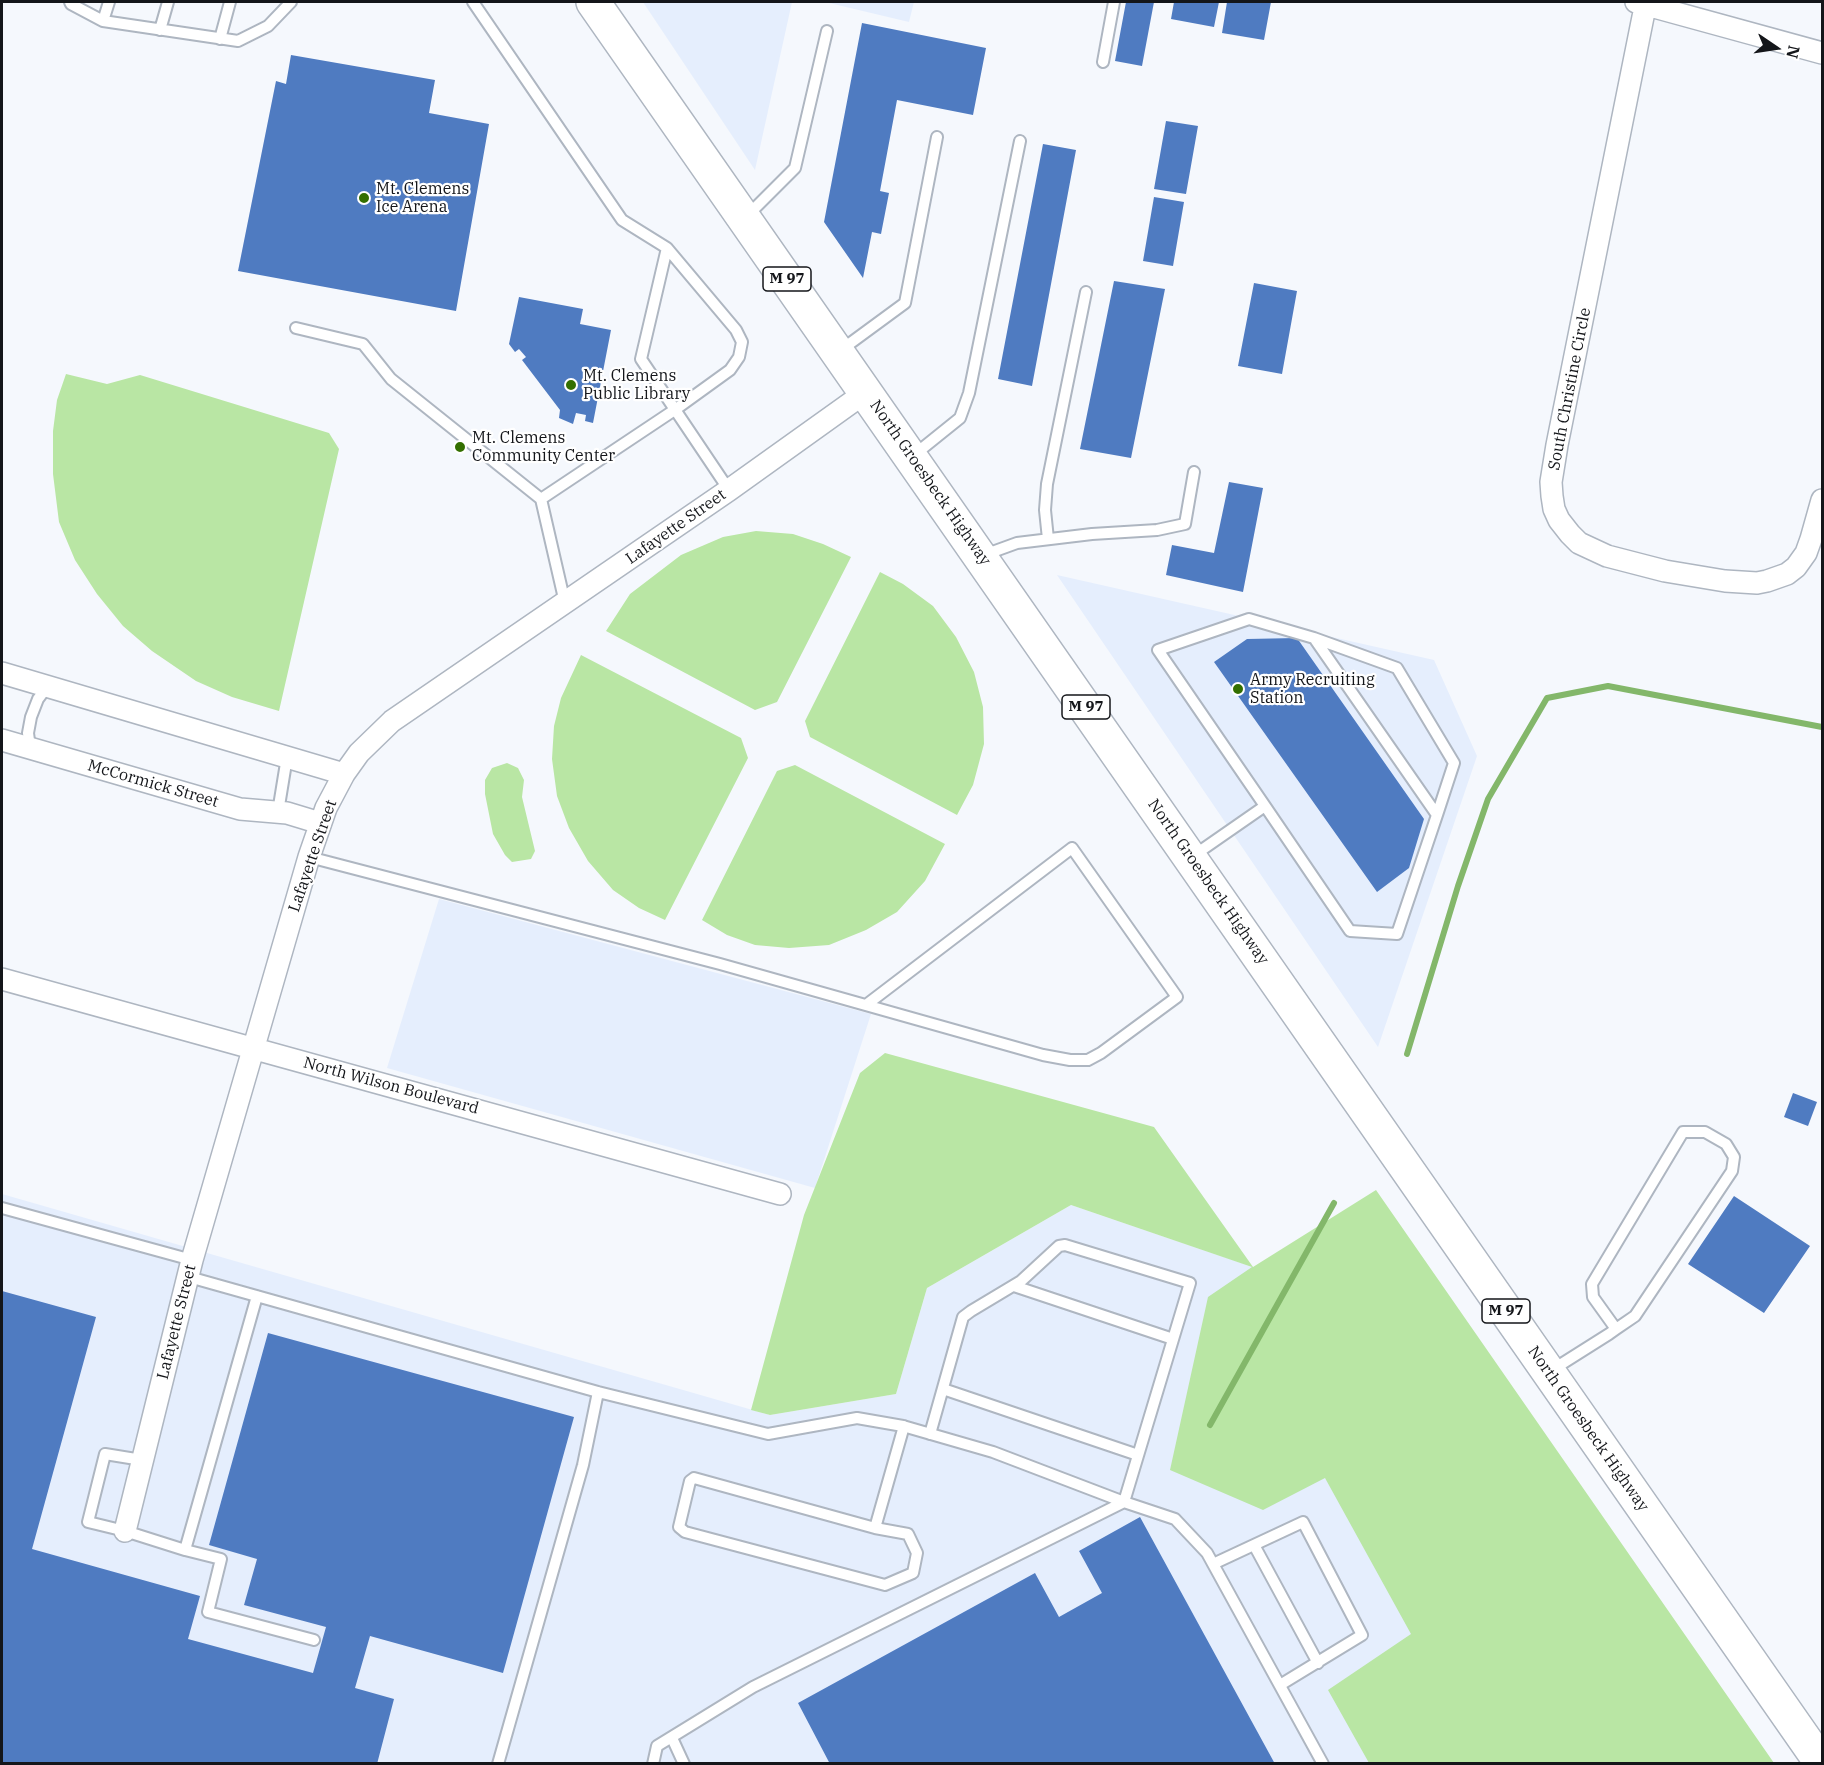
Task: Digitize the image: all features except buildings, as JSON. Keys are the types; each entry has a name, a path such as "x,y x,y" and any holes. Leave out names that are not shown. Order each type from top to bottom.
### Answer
{"main road":[{"name":"North Groesbeck Highway","path":"597,3 1822,1764"}],"street":[{"path":"1645,2 1822,53"},
{"name":"South Christine Circle","path":"1645,2 1557,445 1551,482 1554,509 1564,527 1579,543 1607,556 1665,572 1725,581 1757,583 1787,574 1796,567 1812,539 1822,500"},
{"name":"Lafayette Street","path":"125,1531 190,1269 309,857 326,808 344,774 358,753 392,721 729,490 866,392"},
{"path":"2,673 344,774"},
{"name":"McCormick Street","path":"2,740 240,809 278,812 320,823"},
{"name":"North Wilson Boulevard","path":"2,979 780,1194"}],"lane":[{"path":"70,2 103,21 238,41 268,26 291,2"},
{"path":"103,21 109,2"},
{"path":"160,30 168,2"},
{"path":"220,39 230,2"},
{"path":"473,2 621,220 667,248 736,330 742,342 739,357 730,370 541,499"},
{"path":"1103,62 1114,2"},
{"path":"745,218 795,168 827,31"},
{"path":"838,352 905,303 937,136"},
{"path":"912,457 960,418 969,393 1020,141"},
{"path":"667,248 641,359 729,490"},
{"path":"1048,539 1045,510 1047,484 1086,292"},
{"path":"296,328 363,344 391,379 541,499 565,603"},
{"path":"981,556 1017,543 1092,534 1157,530 1185,524 1194,472"},
{"path":"1249,619 1314,638 1397,668 1454,763 1397,933 1350,931 1158,650 1249,619"},
{"path":"1314,638 1437,815"},
{"path":"30,748 28,734 32,717 38,699 47,687"},
{"path":"278,812 287,757"},
{"path":"1191,858 1265,806"},
{"path":"309,857 720,964 1043,1055 1078,1061 1088,1060 1101,1053 1177,998 1072,848 866,1005"},
{"path":"1549,1372 1616,1329 1635,1316 1732,1172 1734,1157 1726,1143 1705,1132 1683,1131 1592,1284 1593,1297 1616,1329"},
{"path":"2,1208 190,1269 257,1296 598,1392 768,1434 857,1418 904,1426 993,1452 1175,1520 1207,1553 1323,1764"},
{"path":"654,1764 657,1746 753,1687 1124,1502 1190,1283 1065,1245 1059,1246 1021,1281 963,1317 930,1434"},
{"path":"1014,1286 1173,1339"},
{"path":"185,1550 257,1296"},
{"path":"943,1389 1138,1455"},
{"path":"498,1764 583,1465 598,1392"},
{"path":"875,1528 904,1426"},
{"path":"142,1460 105,1454 88,1522 221,1559 208,1612 314,1640"},
{"path":"694,1478 875,1528 908,1534 917,1552 913,1573 885,1585 685,1533 679,1527 690,1481 694,1478"},
{"path":"1213,1564 1303,1522 1362,1635 1280,1685"},
{"path":"1254,1545 1318,1663"},
{"path":"672,1738 684,1764"}],"shaded area":[{"path":"643,2 792,2 755,170"},
{"path":"825,2 914,2 909,22"},
{"path":"1057,575 1434,660 1477,756 1378,1047"},
{"path":"439,899 871,1014 815,1188 387,1068"},
{"path":"2,1194 770,1415 896,1394 927,1288 1071,1205 1253,1267 1519,1763 2,1763"}],"green space":[{"path":"66,374 107,384 140,375 329,433 339,449 279,711 232,697 196,681 152,651 123,626 97,594 75,560 59,522 53,474 53,431 57,400"},
{"path":"756,531 793,534 851,557 777,702 755,710 606,631 630,594 681,555 723,537"},
{"path":"880,572 903,584 933,606 956,637 974,672 983,707 984,744 973,785 957,815 810,737 805,721"},
{"path":"581,655 741,738 748,758 665,920 639,908 613,890 588,861 569,828 557,796 552,759 554,726 561,698"},
{"path":"507,763 518,768 524,780 522,797 535,851 531,859 512,862 505,855 493,834 485,794 485,780 492,768"},
{"path":"795,765 945,844 925,881 897,912 866,930 829,945 789,948 755,945 727,935 702,920 777,771"},
{"path":"885,1053 1154,1127 1253,1267 1376,1190 1774,1763 1369,1763 1328,1690 1411,1634 1325,1478 1263,1510 1170,1470 1208,1297 1252,1267 1071,1205 927,1288 896,1394 770,1415 751,1410 804,1215 860,1073"}],"waterway":[{"path":"1407,1054 1458,886 1488,799 1547,698 1608,686 1822,727"},
{"path":"1210,1425 1334,1203"}],"place":[{"name":"Mt. Clemens Ice Arena","path":"364,198"},
{"name":"Mt. Clemens Public Library","path":"571,385"},
{"name":"Mt. Clemens Community Center","path":"460,447"},
{"name":"Army Recruiting Station","path":"1238,689"}]}
